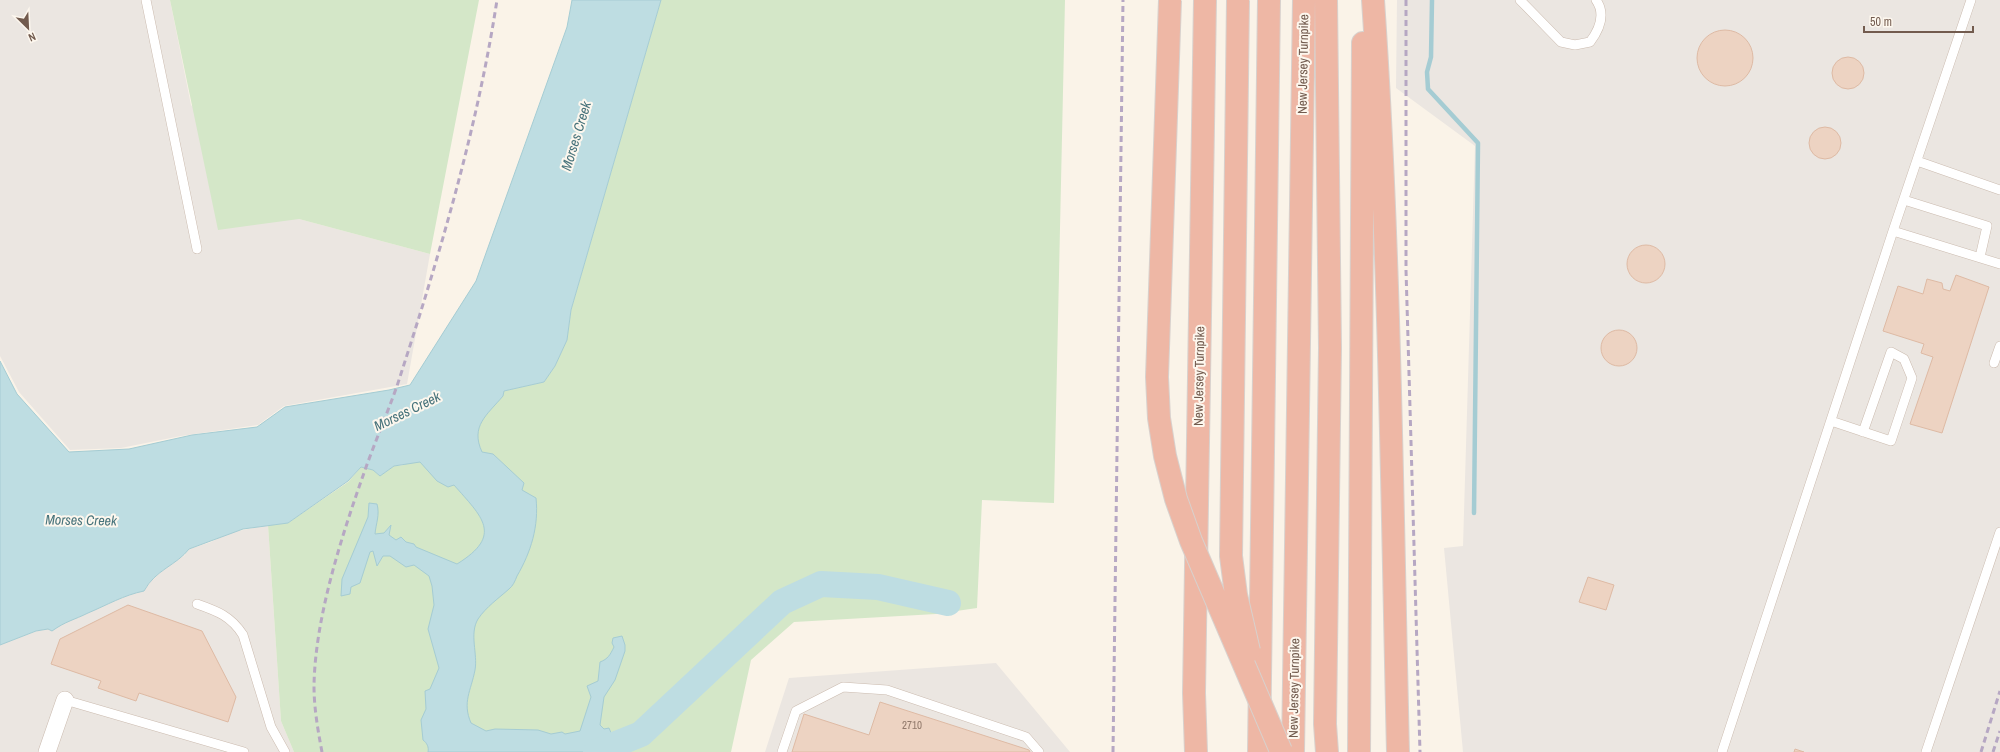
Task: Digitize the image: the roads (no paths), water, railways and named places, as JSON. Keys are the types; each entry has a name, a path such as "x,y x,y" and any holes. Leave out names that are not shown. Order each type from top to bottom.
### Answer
{"highway":[{"path":"1170,0 1157,377 1159,418 1165,456 1176,499 1191,541 1285,752"},
{"name":"New Jersey Turnpike","path":"1196,752 1194,693 1197,440 1205,0"},
{"path":"1238,0 1230,556 1236,595 1246,642 1285,752"},
{"path":"1259,752 1269,0"},
{"name":"New Jersey Turnpike","path":"1285,752 1304,0"},
{"path":"1326,0 1330,348 1324,724 1327,752"},
{"path":"1359,752 1364,0"},
{"path":"1373,0 1379,87 1387,292 1398,752"}],"street":[{"path":"47,752 65,700"}],"lane":[{"path":"146,0 197,249"},
{"path":"1520,0 1561,42 1575,45 1590,42 1598,30 1601,16 1600,5 1596,0"},
{"path":"1722,752 1893,231 1971,0"},
{"path":"1917,161 2000,190"},
{"path":"1904,200 1987,226 1980,257"},
{"path":"1893,231 2000,264"},
{"path":"1994,363 2000,346"},
{"path":"1831,421 1863,432 1891,441 1912,378 1904,360 1891,352 1863,432"},
{"path":"1926,752 2000,532"},
{"path":"197,604 217,611 236,623 243,635 271,727 285,752"},
{"path":"782,752 796,711 843,687 887,690 1026,737 1039,752"},
{"path":"65,700 244,752"}],"water":[{"name":"Morses Creek","path":"572,0 661,0 571,310 567,340 555,366 544,382 504,391 503,396 486,415 479,428 479,443 482,452 493,454 524,483 522,490 536,498 537,508 535,529 530,548 514,583 485,611 475,625 474,638 476,664 468,696 467,709 471,723 486,731 495,729 538,730 551,734 562,732 565,734 580,731 591,697 587,686 598,681 600,662 607,658 614,647 612,643 613,638 622,636 625,651 615,680 604,697 600,725 604,729 609,728 619,752 428,752 426,742 423,740 421,720 426,709 425,691 430,689 439,668 428,629 434,605 432,586 429,576 414,565 406,567 390,556 383,556 377,566 373,551 370,552 360,583 351,587 350,594 341,596 342,579 368,517 369,503 377,504 378,508 375,534 384,533 391,525 389,535 396,540 401,537 406,542 414,544 416,547 457,564 472,554 480,544 484,535 484,526 480,516 454,485 448,487 437,481 420,462 394,466 380,476 373,470 361,467 348,481 288,523 243,529 189,549 184,555 154,578 144,591 116,600 52,631 48,629 36,631 0,645 0,361 17,394 69,452 129,449 192,435 257,427 285,407 389,390 410,385 476,281 567,27"}],"waterway":[{"path":"1432,0 1431,57 1427,72 1428,89 1478,143 1474,513"},
{"path":"596,752 641,734 782,602 821,584 878,587 948,603"}],"railway":[{"path":"322,752 315,711 314,686 319,632 331,576 347,521 397,386 455,195 479,98 497,0"},
{"path":"1113,752 1123,0"},
{"path":"1406,0 1406,270 1420,752"},
{"path":"1981,752 2000,691"},
{"path":"1993,752 2000,731"}]}
